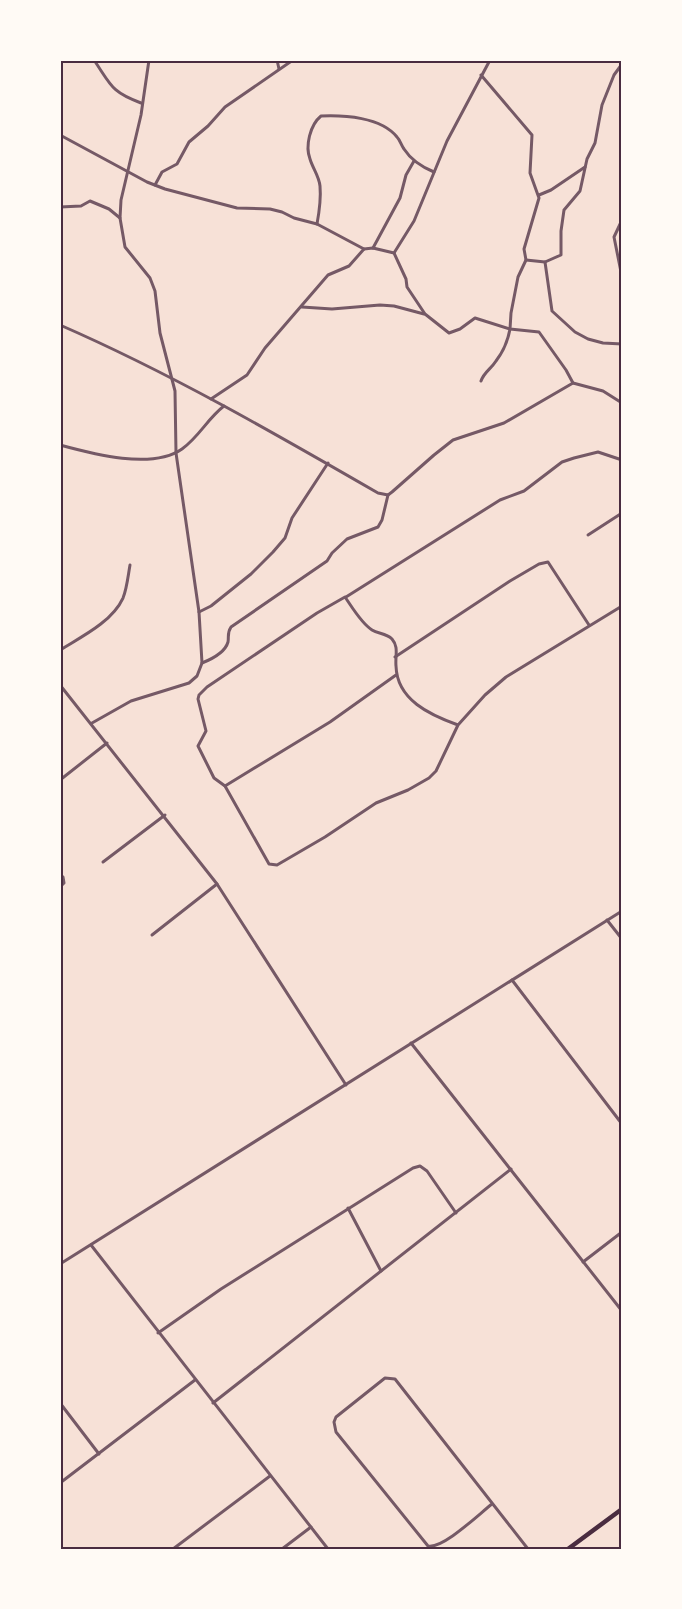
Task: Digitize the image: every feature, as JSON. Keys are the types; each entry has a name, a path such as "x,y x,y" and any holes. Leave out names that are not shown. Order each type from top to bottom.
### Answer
{"main road":[{"path":"568,1549 622,1509"}],"street":[{"path":"94,60 113,89 124,97 141,103"},
{"path":"92,723 131,701 189,683 197,676 202,663 199,612 176,453 175,391 160,333 155,291 150,278 125,246 120,219 121,200 129,172 149,60"},
{"path":"277,60 278,70"},
{"path":"155,185 162,172 177,164 189,142 221,111 293,60"},
{"path":"393,253 414,221 460,114 490,60"},
{"path":"526,260 545,262 561,255 564,210 580,190 585,167 595,143 602,105 614,75 622,64 618,60"},
{"path":"481,75 532,135 530,173 539,195 524,249 526,260 518,277 508,338 499,356 482,376 481,381"},
{"path":"317,224 320,188 318,175 309,159 307,149 314,122 321,116 362,119 385,126 397,137 404,150 414,161 434,172"},
{"path":"60,135 155,185 186,196 237,208 270,209 282,212 317,224 364,249 373,248 393,253 406,279 407,287 425,314 449,333 460,329 475,318 510,329 539,332 573,383"},
{"path":"373,248 400,198 406,175 414,161"},
{"path":"539,195 551,190 585,167"},
{"path":"60,207 81,206 90,201 109,209 120,219"},
{"path":"622,220 614,237 622,280 622,317"},
{"path":"211,399 247,375 264,348 290,316 302,307 321,280 328,274 349,266 364,249"},
{"path":"545,262 552,311 575,332 588,339 622,344"},
{"path":"302,307 332,309 387,306 425,314"},
{"path":"60,325 172,378 378,493 388,495"},
{"path":"202,663 219,654 224,648 228,643 228,632 231,627 327,561 347,539 378,527 388,495 453,440 504,423 573,383 603,391 622,404"},
{"path":"60,445 85,452 129,458 158,457 176,453 190,442 213,415 224,406"},
{"path":"622,460 598,452 562,462 533,486 500,500 317,613 207,687 199,695 199,706 206,731 198,746 214,778 225,786 269,864 277,865 376,803 408,790 429,778 436,771 458,725 485,695 506,677 622,606"},
{"path":"199,612 211,606 251,574 279,545 288,533 292,518 328,464"},
{"path":"588,535 622,513"},
{"path":"395,657 510,581 539,564 548,562 589,625"},
{"path":"60,650 114,611 123,598 130,565"},
{"path":"345,597 372,630 393,640 397,647 396,675 408,697 417,707 458,725"},
{"path":"225,786 330,722 396,675"},
{"path":"60,685 165,815 217,884 346,1085"},
{"path":"60,780 107,743"},
{"path":"103,861 165,815"},
{"path":"60,875 64,883 60,887"},
{"path":"152,935 217,884"},
{"path":"60,1264 622,911"},
{"path":"607,920 622,939"},
{"path":"512,980 622,1124"},
{"path":"411,1043 622,1311"},
{"path":"158,1333 221,1288 413,1168 420,1167 430,1174 456,1213"},
{"path":"213,1403 512,1169"},
{"path":"348,1208 381,1271"},
{"path":"583,1262 622,1232"},
{"path":"91,1245 328,1549"},
{"path":"492,1504 443,1543 428,1546 336,1432 334,1422 340,1413 385,1378 395,1379 528,1549"},
{"path":"60,1484 195,1380"},
{"path":"60,1404 99,1454"},
{"path":"173,1549 270,1476"},
{"path":"282,1549 311,1527"}]}
